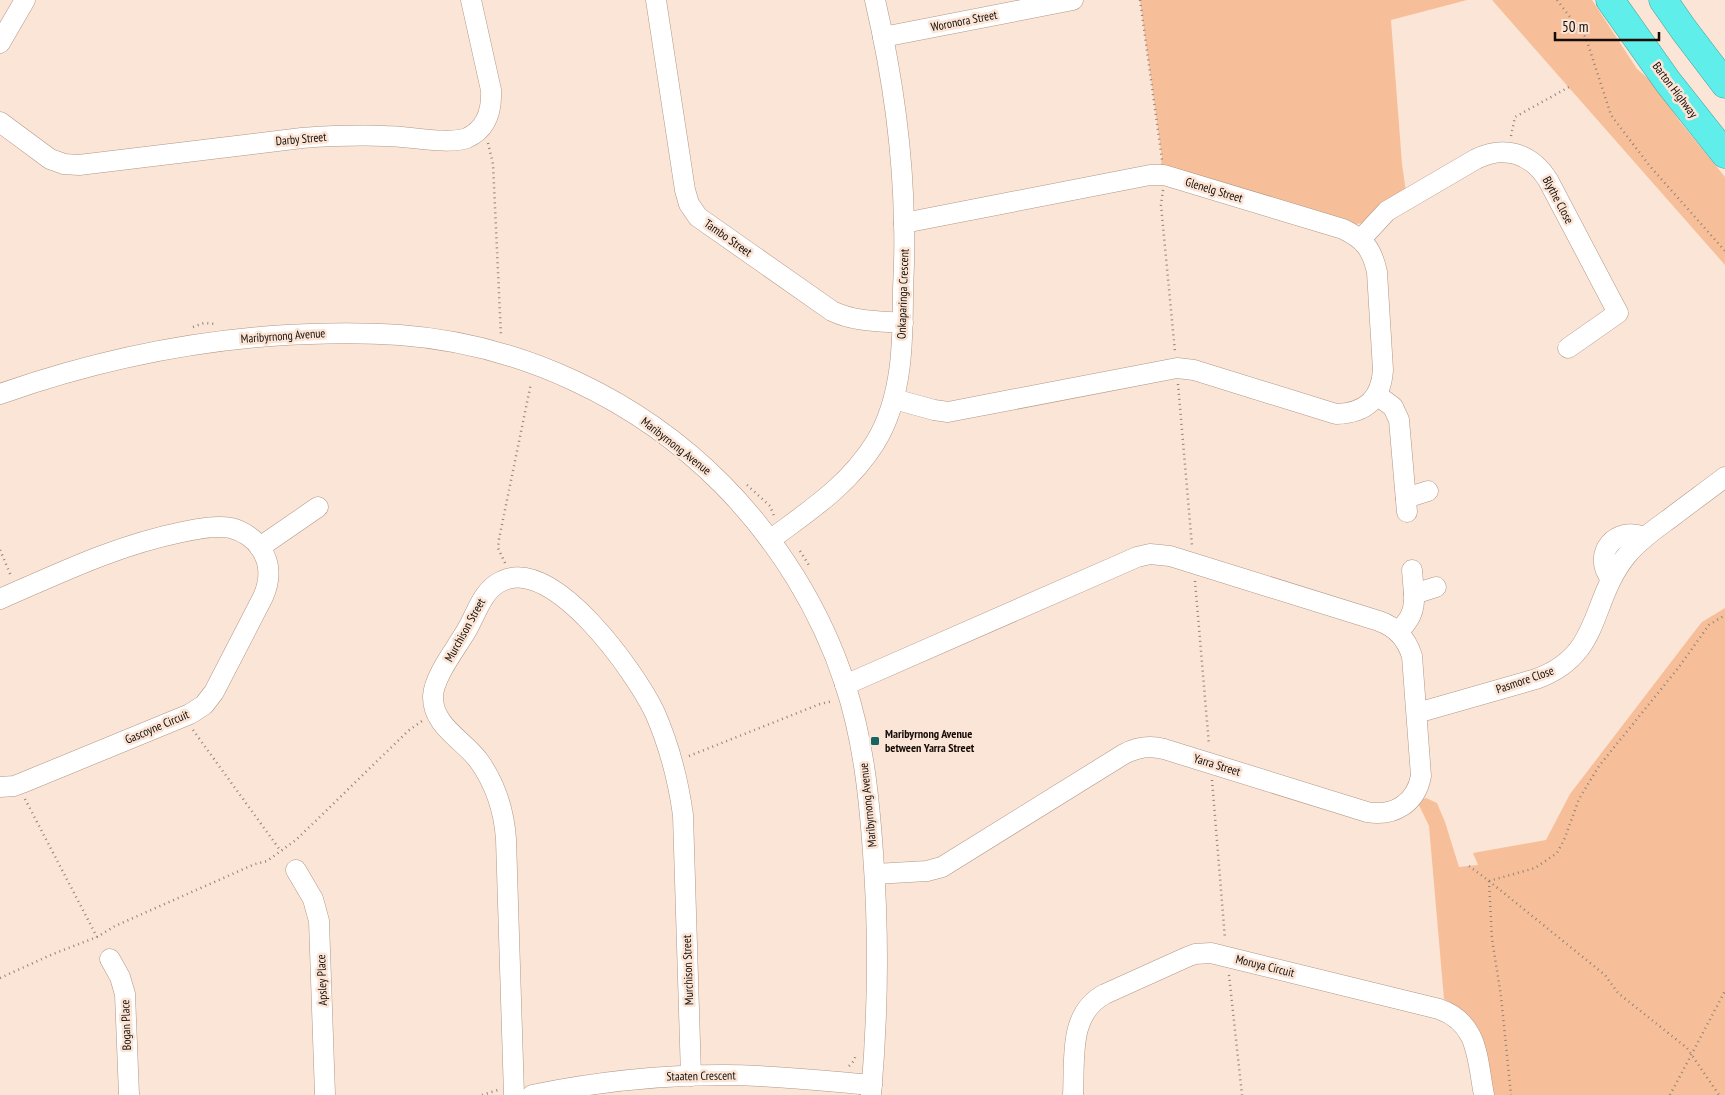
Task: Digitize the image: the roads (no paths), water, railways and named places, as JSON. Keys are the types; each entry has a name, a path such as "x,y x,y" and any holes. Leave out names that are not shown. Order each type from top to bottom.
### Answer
{"highway":[{"name":"Barton Highway","path":"1610,0 1668,82 1725,154"},
{"path":"1663,0 1725,84"}],"street":[{"path":"0,43 25,0"},
{"name":"Darby Street","path":"0,122 50,159 64,164 79,165 321,136 388,136 453,141 467,138 479,130 490,112 491,90 471,0"},
{"name":"Tambo Street","path":"656,0 684,190 689,204 698,217 832,311 844,317 857,320 903,322"},
{"name":"Onkaparinga Crescent","path":"777,525 836,490 858,468 883,428 894,399 900,366 903,322 904,223 896,111 875,0"},
{"name":"Woronora Street","path":"883,37 1073,0"},
{"name":"Blythe Close","path":"1361,240 1381,217 1394,206 1476,159 1491,153 1508,152 1524,157 1543,172 1618,313 1568,348"},
{"name":"Glenelg Street","path":"904,223 1150,175 1164,175 1343,229 1361,240"},
{"path":"894,399 948,412 1177,368 1194,370 1336,414 1356,412 1368,405 1377,395 1382,383 1383,370 1377,272 1370,251 1361,240"},
{"name":"Maribyrnong Avenue","path":"0,394 59,374 98,364 136,355 214,342 293,335 373,334 411,336 459,343 515,358 569,378 612,400 645,420 676,443 733,495 777,525 796,578 829,642 847,692 864,763 868,790 874,874 877,958 871,1090"},
{"path":"1377,395 1393,407 1399,420 1407,505 1428,491"},
{"name":"Pasmore Close","path":"1417,713 1536,679 1561,667 1574,656 1587,638 1611,579 1626,556 1644,537 1725,477"},
{"path":"9,595 111,551 162,536 188,531 215,527 230,528 244,532 260,547 318,507"},
{"name":"Gascoyne Circuit","path":"9,786 183,716 204,705 214,692 264,597 269,575 267,561 260,547"},
{"name":"Yarra Street","path":"847,692 1137,557 1150,554 1170,556 1379,620 1393,627 1398,632 1407,643 1412,656 1421,769 1420,783 1409,801 1393,811 1367,812 1164,749 1148,746 1139,747 1124,754 942,867 926,871 874,874"},
{"path":"1398,632 1412,616 1414,594 1412,570"},
{"name":"Murchison Street","path":"514,1095 506,839 502,811 487,772 470,750 440,721 433,701 436,681 490,589 502,581 515,577 536,580 560,596 592,624 620,656 644,692 662,731 673,762 680,793 684,836 691,1076"},
{"path":"1414,594 1436,587"},
{"name":"Apsley Place","path":"296,870 313,899 319,921 325,1095"},
{"name":"Moruya Circuit","path":"1073,1095 1078,1027 1083,1013 1092,1002 1105,994 1187,957 1211,953 1429,1006 1454,1015 1465,1025 1472,1039 1484,1095"},
{"name":"Bogan Place","path":"110,959 120,977 125,994 129,1095"},
{"name":"Staaten Crescent","path":"532,1095 600,1089 691,1076 756,1076 842,1082 871,1090"}],"place":[{"name":"Maribyrnong Avenue between Yarra Street","path":"875,741"}]}
